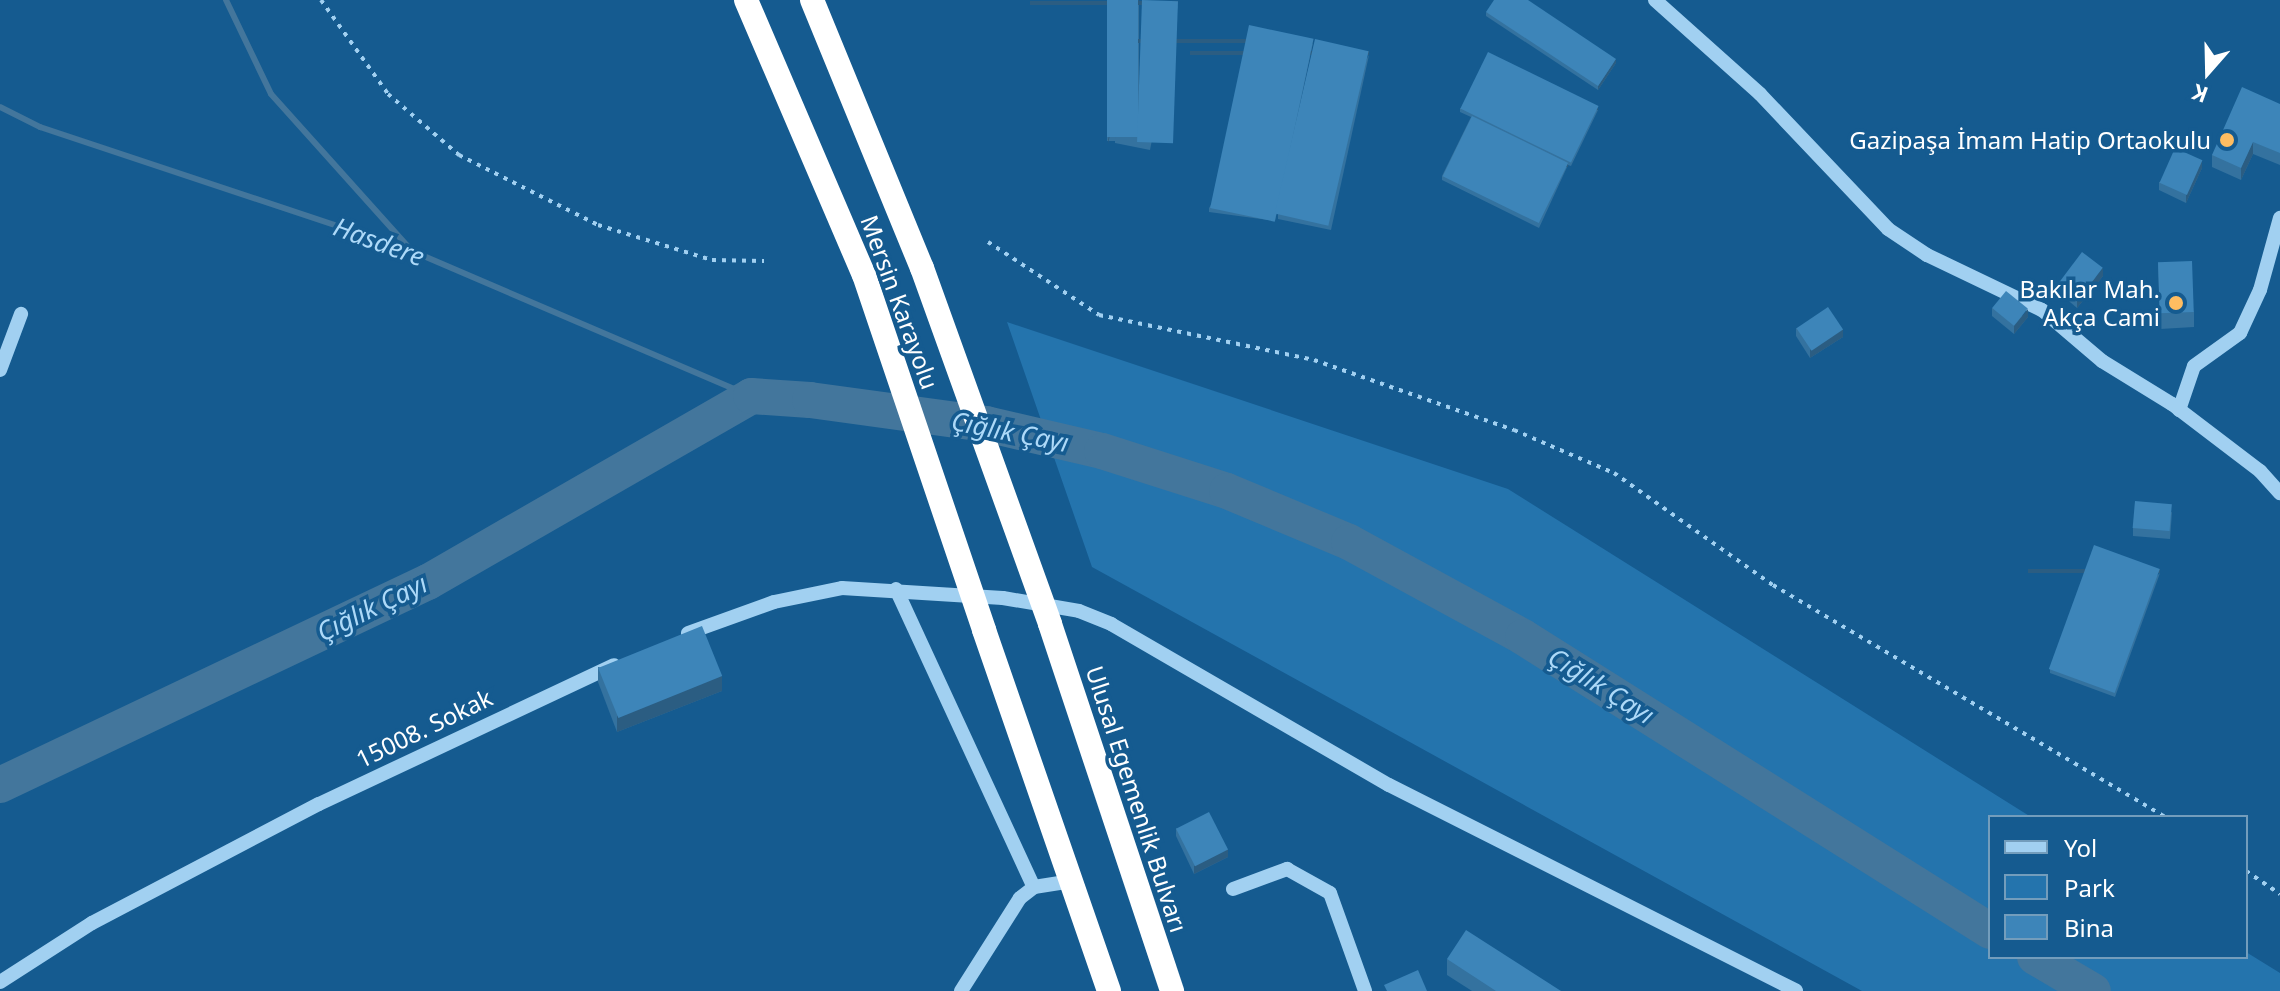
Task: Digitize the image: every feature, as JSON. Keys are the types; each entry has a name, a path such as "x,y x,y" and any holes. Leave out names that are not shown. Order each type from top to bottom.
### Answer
{"highway":[{"name":"Mersin Karayolu","path":"746,0 864,275 1071,881"},
{"name":"Mersin Karayolu","path":"812,0 922,268 1050,624"},
{"name":"Ulusal Egemenlik Bulvarı","path":"1050,624 1172,991"},
{"path":"1071,881 1109,991"}],"street":[{"path":"1655,0 1760,94 1888,229 1927,255 2042,310 2102,361 2179,410 2260,471 2280,493"},
{"path":"2179,410 2194,366 2240,333 2260,290 2280,218"},
{"path":"0,370 21,314"},
{"path":"667,642 807,593 896,589 1047,604 1111,624 1389,785 1796,991"},
{"path":"896,589 1034,887"},
{"name":"15008. Sokak","path":"0,982 92,923 319,804 626,660"},
{"path":"1233,889 1287,869 1330,893 1365,991"},
{"path":"961,991 1009,912 1034,887 1071,881"}],"path":[{"path":"321,0 388,94 459,155 598,225 712,260 764,261"},
{"path":"988,242 1099,315 1314,360 1514,430 1614,473 1773,585 2113,782 2162,815"},
{"path":"2248,872 2280,894"}],"green space":[{"path":"1007,322 1508,489 2028,815 1988,815 1988,959 2248,959 2248,953 2280,973 2280,991 1862,991 1092,567"}],"building":[{"path":"1107,0 1138,0 1138,137 1107,137"},
{"path":"1142,0 1178,1 1173,143 1137,142"},
{"path":"1494,0 1528,0 1616,59 1598,86 1486,12"},
{"path":"1249,25 1314,39 1275,222 1210,208"},
{"path":"1315,39 1369,51 1328,226 1275,213"},
{"path":"1488,52 1599,106 1571,163 1460,109"},
{"path":"2242,87 2280,104 2280,153 2253,142 2241,168 2212,155"},
{"path":"1472,116 1568,163 1539,223 1443,176"},
{"path":"2175,148 2202,160 2187,195 2160,183"},
{"path":"2082,252 2103,268 2079,300 2058,284"},
{"name":"Bakılar Mah. Akça Cami","path":"2192,261 2194,312 2160,313 2158,262"},
{"path":"2006,291 2028,309 2014,326 1992,308"},
{"path":"1828,307 1843,329 1812,351 1796,328"},
{"path":"2135,501 2172,504 2170,531 2133,528"},
{"path":"2094,545 2160,569 2115,693 2049,669"},
{"path":"702,626 722,676 618,718 598,668"},
{"path":"1209,812 1228,849 1195,866 1176,829"},
{"path":"1466,930 1561,991 1496,991 1447,959"},
{"path":"1418,970 1427,991 1387,991 1384,985"}],"waterway":[{"path":"226,0 271,94 410,249"},
{"name":"Hasdere","path":"0,107 40,127 412,251 751,396"},
{"name":"Çığlık Çayı","path":"0,785 428,582 751,396 810,400 986,424 1102,451 1227,491 1349,542 1523,637 1988,930"},
{"name":"Çığlık Çayı","path":"2038,959 2093,991"}],"place":[{"name":"Gazipaşa İmam Hatip Ortaokulu","path":"2227,140"},
{"name":"Bakılar Mah. Akça Cami","path":"2176,303"}]}
